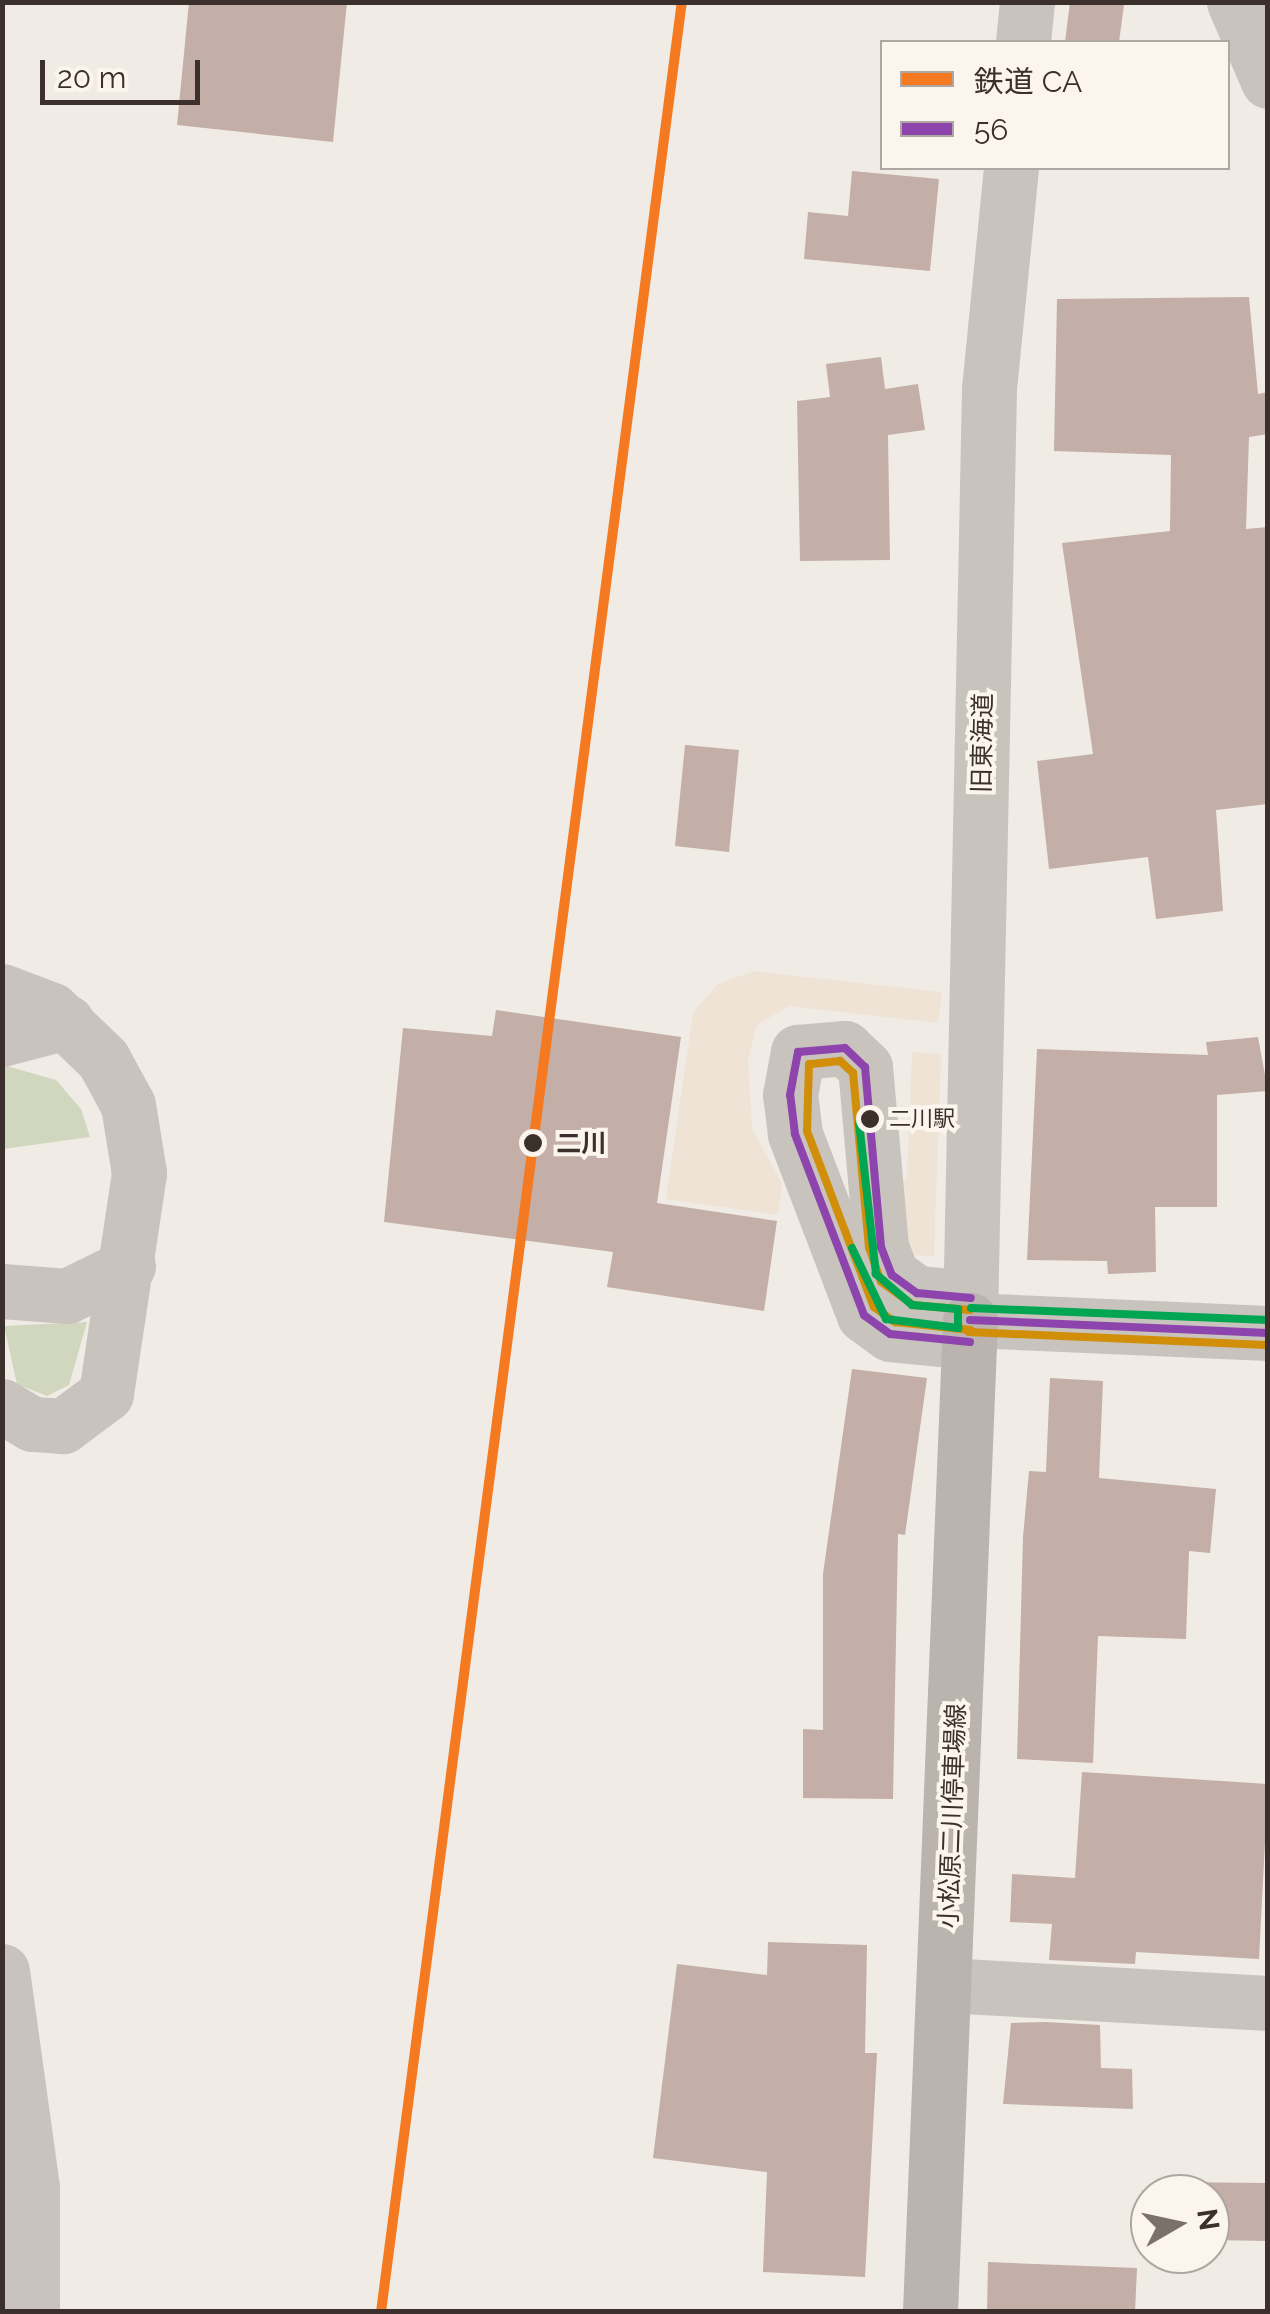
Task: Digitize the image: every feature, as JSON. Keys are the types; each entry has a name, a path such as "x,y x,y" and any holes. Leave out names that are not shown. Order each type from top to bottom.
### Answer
{"main road":[{"name":"小松原二川停車場線","path":"930,2312 970,1320"}],"street":[{"path":"1023,40 1027,2"},
{"path":"1234,2 1268,81"},
{"name":"旧東海道","path":"970,1320 989,390 1011,170"},
{"path":"2,990 67,1022 112,1074 137,1139 128,1266 114,1373 97,1407 47,1427 2,1406"},
{"path":"2,1040 67,1022"},
{"path":"970,1320 917,1293 887,1268 865,1066 845,1048 798,1052 790,1094 795,1134 864,1315 890,1334 970,1320 1268,1333"},
{"path":"2,1291 68,1296 128,1266"},
{"path":"2,1971 32,2188 32,2312"},
{"path":"945,1984 1268,2002"}],"green space":[{"path":"3,1065 56,1080 81,1109 90,1137 3,1149"},
{"path":"87,1322 69,1385 47,1396 17,1384 4,1326"}],"shaded area":[{"path":"754,971 942,992 938,1023 789,1006 757,1025 748,1060 752,1129 782,1183 778,1215 666,1199 693,1013 718,984"},
{"path":"912,1052 941,1054 934,1256 906,1255 897,1190 907,1176"}],"building":[{"path":"189,2 347,2 333,142 177,125"},
{"path":"1070,2 1124,5 1119,40 1065,40"},
{"path":"852,171 939,179 930,271 804,259 808,212 848,216"},
{"path":"1249,297 1258,394 1268,392 1268,434 1249,437 1246,529 1268,527 1268,804 1216,810 1223,911 1156,919 1148,857 1049,869 1037,761 1093,754 1062,543 1170,531 1171,455 1054,451 1057,299"},
{"path":"881,357 885,389 918,384 925,430 888,435 890,560 800,561 797,401 830,397 826,364"},
{"path":"685,745 739,750 729,852 675,846"},
{"path":"496,1010 681,1037 657,1203 777,1221 764,1311 607,1287 613,1252 384,1222 403,1028 492,1036"},
{"path":"1258,1037 1268,1091 1217,1095 1217,1207 1155,1207 1156,1272 1108,1274 1107,1261 1027,1260 1037,1049 1208,1055 1206,1042"},
{"path":"852,1369 927,1378 905,1535 898,1534 893,1799 803,1798 803,1729 823,1730 823,1574"},
{"path":"1050,1378 1103,1381 1099,1478 1216,1489 1210,1553 1189,1551 1186,1639 1098,1636 1093,1763 1017,1759 1023,1537 1029,1471 1046,1472"},
{"path":"1082,1772 1268,1784 1259,1959 1136,1952 1135,1964 1049,1960 1052,1924 1010,1922 1012,1874 1075,1878"},
{"path":"768,1942 867,1945 865,2053 877,2053 865,2277 763,2272 767,2172 653,2158 677,1964 767,1975"},
{"path":"1011,2023 1100,2025 1101,2068 1132,2069 1133,2109 1003,2104"},
{"path":"1230,2183 1268,2183 1268,2241 1230,2240"},
{"path":"988,2262 1130,2268 1130,2274 1137,2274 1135,2312 987,2312"}],"rail line":[{"name":"CA","path":"381,2312 682,2"}],"transit line":[{"name":"56","path":"970,1342 890,1334 864,1315 795,1134 790,1095 798,1052 845,1048 865,1067 881,1247 892,1275 917,1293 971,1298"},
{"path":"970,1310 913,1305 881,1282 869,1248 853,1073 840,1061 809,1064 807,1131 874,1307 895,1322 971,1330"},
{"path":"852,1248 886,1319 958,1328 958,1309 912,1305 876,1274 859,1123"},
{"path":"971,1308 1268,1320"},
{"name":"56","path":"970,1320 1268,1333"},
{"path":"969,1332 1267,1345"}],"place":[{"name":"二川駅","path":"870,1119"},
{"name":"二川","path":"533,1143"}]}
